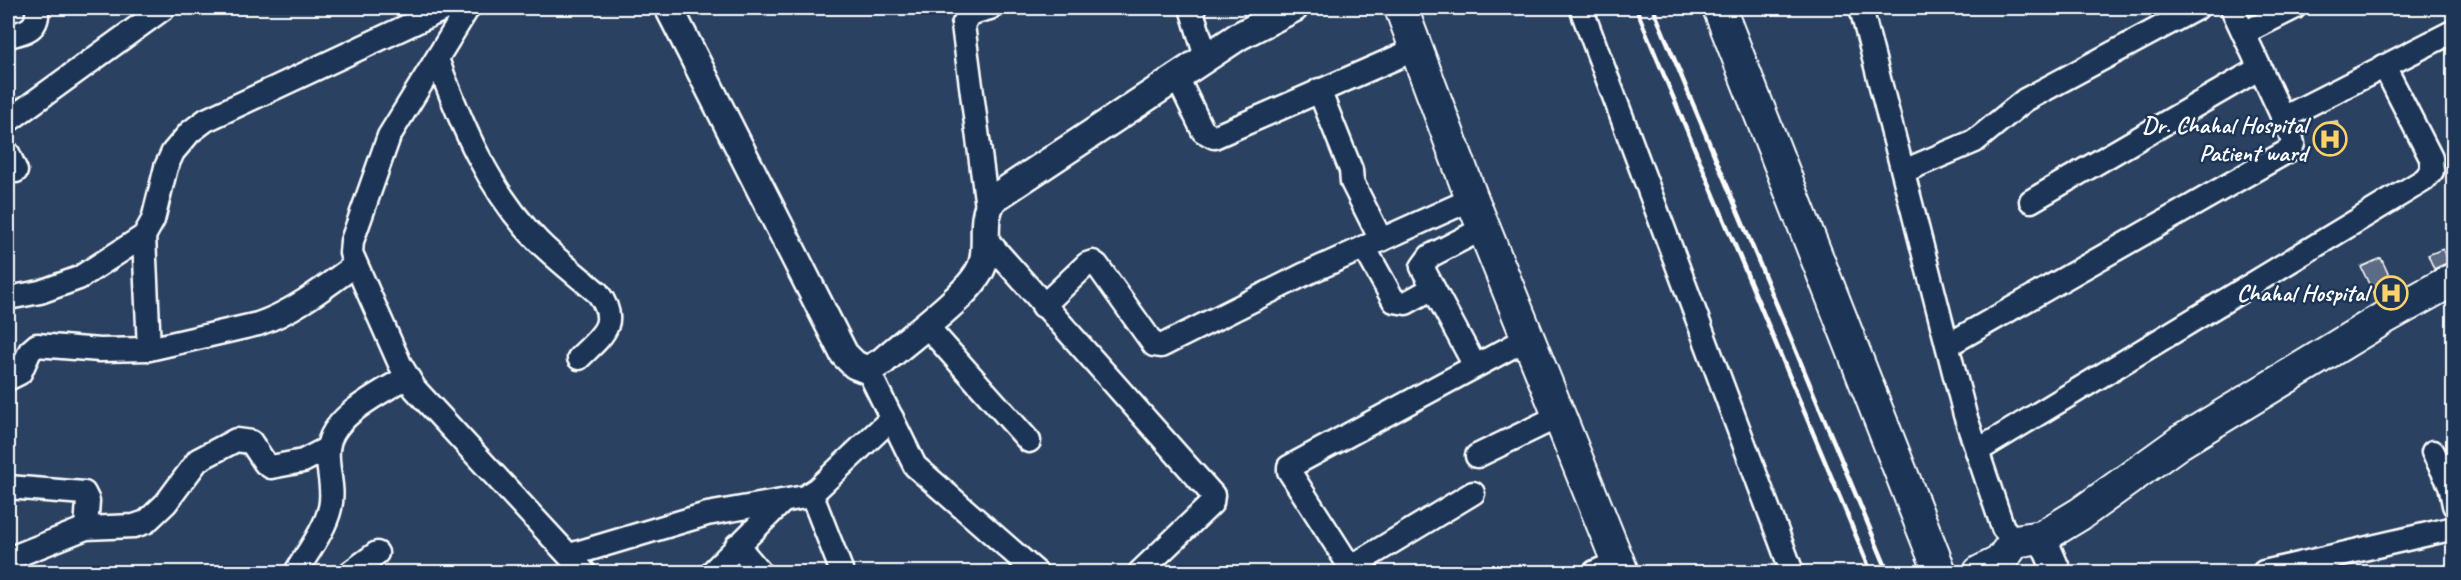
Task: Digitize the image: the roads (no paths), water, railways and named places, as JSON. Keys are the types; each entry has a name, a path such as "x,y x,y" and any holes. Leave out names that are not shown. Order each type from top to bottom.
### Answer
{"main road":[{"path":"1401,8 1472,199 1560,416 1612,569"},
{"path":"1719,8 1940,573"},
{"path":"1980,573 2000,562 2028,539 2080,514 2180,442 2384,318 2454,279"}],"street":[{"path":"8,36 26,32 34,27 38,19 37,8"},
{"path":"8,121 164,8"},
{"path":"8,298 40,292 78,278 144,236 153,220 166,166 173,152 190,132 220,112 266,94 446,8"},
{"path":"468,8 389,136 352,241 351,253 407,377 423,399 577,564 691,518 783,501 811,493 891,418"},
{"path":"669,8 844,354 855,365 868,370 908,455 919,471 1036,573"},
{"path":"868,370 883,362 976,277 985,256 987,207 963,25 969,15 990,8"},
{"path":"1191,8 1206,57"},
{"path":"987,207 1000,193 1176,76 1239,36 1294,8"},
{"path":"1581,8 1792,573"},
{"path":"1861,8 1948,345 1977,451 2002,528 2028,539 2057,573"},
{"path":"1904,171 1975,141 2025,100 2197,8"},
{"path":"1948,345 2288,151 2293,139 2232,8"},
{"path":"2244,33 2294,8"},
{"path":"2283,118 2454,31"},
{"path":"1176,76 1203,131 1211,137 1416,49"},
{"path":"437,58 472,145 506,200 538,241 598,293 606,303 609,314 608,326 579,358"},
{"path":"1977,451 2424,180 2432,171 2431,158 2384,66"},
{"path":"2031,201 2260,68"},
{"path":"1318,90 1351,170 1352,182 1394,301 1406,303 1433,288"},
{"path":"1043,306 1087,264 1093,262 1154,345 1161,346 1302,275 1472,199"},
{"path":"1475,366 1422,267 1430,256 1484,228"},
{"path":"144,236 148,349"},
{"path":"984,237 1213,495 1212,503 1140,573"},
{"path":"8,379 20,373 30,351 37,345 100,350 148,349 267,321 320,290 355,265"},
{"path":"925,324 1029,441"},
{"path":"1473,494 1354,565 1349,565 1288,471 1293,463 1528,338"},
{"path":"296,573 330,510 332,486 328,448 333,432 360,405 407,377"},
{"path":"1477,456 1560,416"},
{"path":"8,560 86,528 134,526 146,522 166,503 192,465 236,440 251,442 265,463 271,467 303,461 328,448"},
{"path":"2433,452 2450,485 2454,505"},
{"path":"8,487 84,493 88,501 86,528"},
{"path":"811,493 842,573"},
{"path":"712,573 737,545 783,501"},
{"path":"2265,573 2454,528"},
{"path":"737,545 760,573"},
{"path":"351,573 377,553"}],"railway":[{"path":"1636,8 1871,572"},
{"path":"1653,8 1888,572"}],"place":[{"name":"Dr. Chahal Hospital Patient ward","path":"2330,139"},
{"name":"Chahal Hospital","path":"2391,293"}]}
